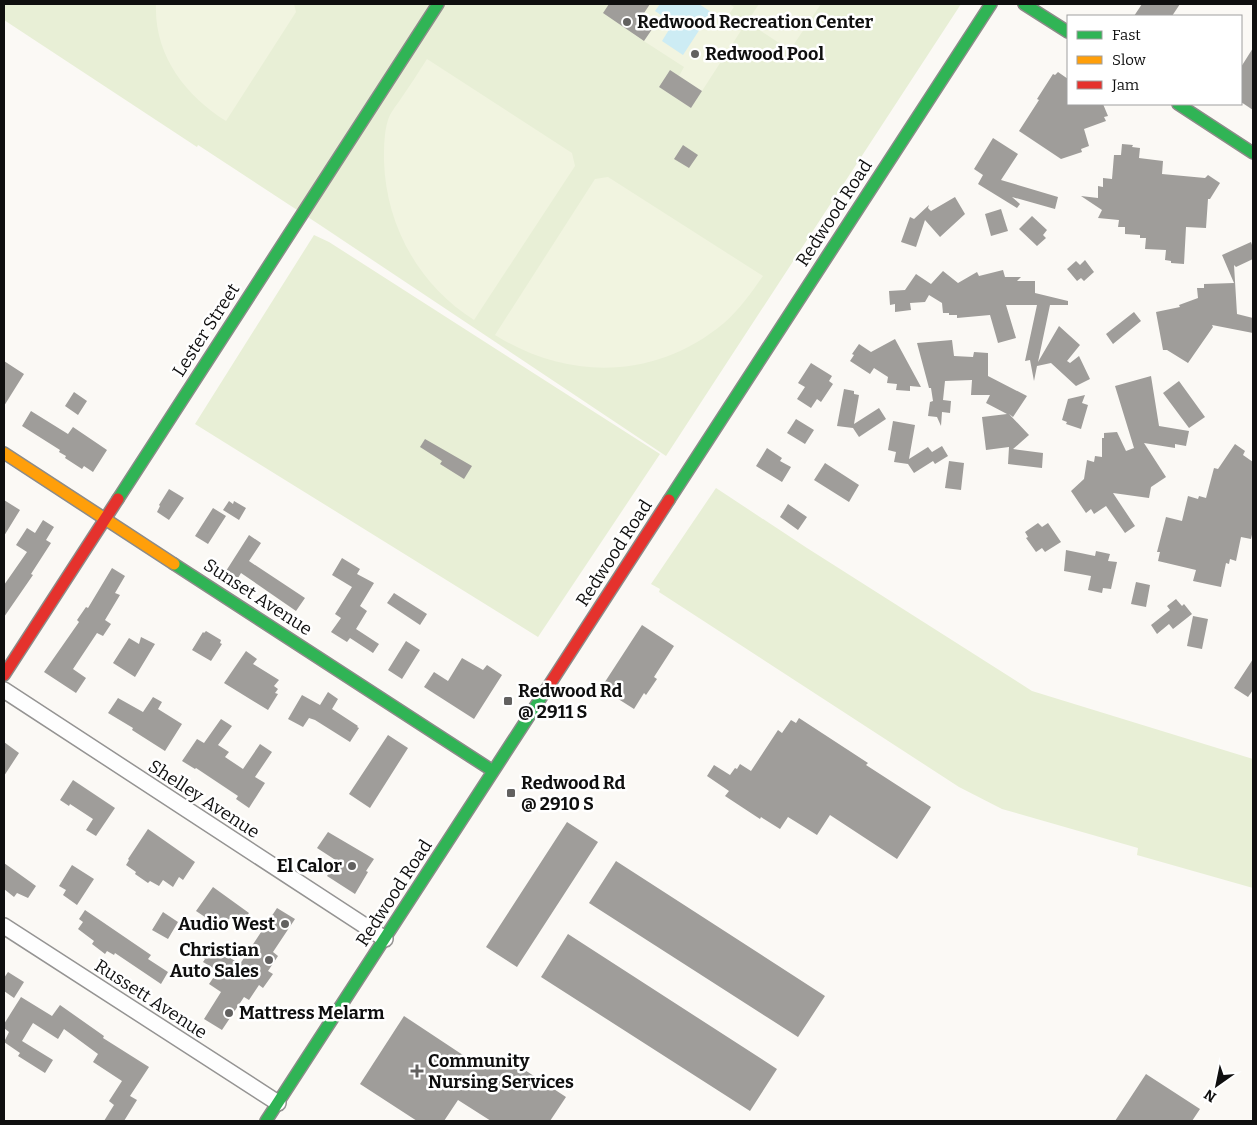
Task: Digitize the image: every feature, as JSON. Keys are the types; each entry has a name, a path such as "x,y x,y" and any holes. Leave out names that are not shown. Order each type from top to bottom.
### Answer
{"main road":[{"name":"Lester Street","path":"4,675 438,4"},
{"name":"Redwood Road","path":"266,1121 991,4"},
{"path":"1024,4 1067,31"},
{"path":"1180,105 1253,153"},
{"name":"Sunset Avenue","path":"4,452 493,771"}],"street":[{"name":"Shelley Avenue","path":"4,690 385,939"},
{"name":"Russett Avenue","path":"4,926 278,1103"}],"green space":[{"path":"4,4 961,4 666,456 320,225 198,145 197,147 4,20"},
{"path":"156,4 294,4 296,12 226,121 197,99 185,86 166,57 160,40"},
{"name":"Redwood Pool","path":"650,4 729,4 734,7 726,19 742,29 691,108 659,87 670,70 679,76 684,67 633,34 639,25 643,28 650,17 644,13"},
{"path":"759,4 821,4 790,50 747,22"},
{"path":"427,59 572,153 575,166 474,320 454,306 437,290 409,252 391,208 386,185 384,151 388,120"},
{"path":"608,177 763,276 740,307 724,323 698,342 670,355 641,364 611,368 552,361 523,350 495,335 595,179"},
{"path":"314,235 329,242 660,454 538,637 195,424"},
{"path":"716,488 1032,691 1253,759 1253,888 1137,855 1138,848 1002,809 959,787 659,592 660,589 651,584"}],"water":[{"path":"660,4 699,4 711,12 683,55 662,41 675,20 663,12 661,15 655,11"}],"building":[{"name":"Redwood Recreation Center","path":"609,4 650,4 644,13 657,22 644,41 603,13"},
{"path":"1142,4 1180,4 1173,15 1135,15"},
{"path":"1253,48 1253,110 1242,103 1242,65"},
{"path":"670,70 702,91 691,108 659,87"},
{"path":"1058,72 1067,78 1067,105 1103,105 1108,116 1104,117 1106,121 1084,129 1089,146 1081,149 1082,152 1061,159 1019,131 1053,74 1055,75"},
{"path":"993,138 1018,154 1001,180 1058,197 1055,209 1012,197 1020,204 1017,208 978,184 983,175 974,169"},
{"path":"1122,144 1140,148 1139,158 1163,161 1162,174 1205,178 1208,175 1220,183 1210,199 1208,199 1206,228 1186,227 1184,264 1171,263 1171,261 1165,260 1166,250 1145,249 1146,238 1140,238 1140,235 1125,234 1125,227 1118,227 1119,220 1098,218 1102,210 1081,196 1098,198 1098,186 1103,187 1103,178 1112,179 1114,155 1121,155"},
{"path":"683,145 698,155 689,168 674,159"},
{"path":"955,197 965,214 940,237 925,220 916,247 901,242 910,217 914,219 929,205 928,208 931,211"},
{"path":"1001,209 1008,231 991,236 985,214"},
{"path":"1032,216 1047,230 1043,235 1046,238 1037,246 1019,229"},
{"path":"1251,242 1253,259 1236,267 1234,265 1237,314 1253,318 1253,333 1212,325 1213,327 1188,363 1167,350 1163,350 1156,312 1180,307 1179,305 1198,298 1197,288 1204,288 1204,284 1234,283 1222,255"},
{"path":"1085,260 1094,272 1084,281 1081,278 1077,281 1067,269 1076,261 1080,265"},
{"path":"1003,270 1005,277 1021,277 1017,281 1035,281 1035,293 1068,301 1068,305 1050,305 1038,362 1059,326 1080,345 1067,361 1070,363 1079,356 1090,379 1076,386 1051,363 1037,366 1034,381 1030,360 1025,361 1037,305 1006,305 1016,338 998,343 990,315 957,318 957,315 943,313 942,303 929,295 925,302 910,303 911,310 895,312 895,304 890,305 889,291 905,290 916,274 931,284 943,271 958,283 977,272 979,276"},
{"path":"1134,312 1141,321 1113,344 1106,334"},
{"path":"895,339 921,387 910,386 910,391 896,390 897,384 887,383 888,377 874,368 870,374 850,361 854,355 852,354 859,344 871,352"},
{"path":"952,340 954,356 973,357 974,352 988,353 988,376 1027,396 1013,417 1009,414 1029,435 1013,449 1043,453 1042,468 1008,464 1009,447 986,450 982,417 1007,414 986,403 990,395 971,395 972,380 945,381 943,400 951,401 950,413 942,412 941,426 937,417 928,416 930,402 933,401 931,388 929,388 917,343"},
{"path":"4,361 24,374 4,406"},
{"path":"811,363 832,376 829,381 833,384 821,402 817,399 811,408 797,399 805,387 798,383"},
{"path":"1151,376 1159,426 1189,431 1186,446 1175,444 1175,448 1144,443 1166,477 1151,487 1149,498 1113,493 1135,526 1125,533 1106,506 1094,514 1091,509 1086,513 1071,491 1084,479 1087,460 1094,462 1095,456 1102,457 1102,438 1104,438 1104,433 1117,432 1126,451 1134,448 1115,386"},
{"path":"1179,381 1205,417 1189,428 1163,393"},
{"path":"844,389 854,391 854,394 859,395 854,424 879,408 886,419 859,437 853,428 837,426"},
{"path":"74,392 87,401 78,415 65,406"},
{"path":"1085,395 1082,403 1088,405 1081,429 1066,424 1067,422 1062,420 1068,399"},
{"path":"31,411 68,434 73,427 107,450 93,472 84,466 82,469 65,458 66,456 59,452 60,450 22,426"},
{"path":"796,419 814,430 805,444 787,433"},
{"path":"893,421 915,425 909,459 928,447 932,452 942,446 948,456 935,464 933,461 914,473 908,464 894,462 896,452 888,450"},
{"path":"425,439 472,466 464,479 440,464 442,461 420,447"},
{"path":"1235,444 1245,451 1243,455 1253,462 1253,530 1251,539 1241,537 1236,561 1230,559 1229,564 1226,563 1221,587 1193,581 1196,570 1158,561 1160,552 1157,552 1166,517 1182,521 1188,496 1198,499 1199,496 1206,498 1214,468 1218,469"},
{"path":"767,448 782,458 780,461 791,467 782,482 756,466"},
{"path":"949,461 964,463 961,490 945,488"},
{"path":"825,463 859,485 849,502 814,480"},
{"path":"169,489 184,498 169,520 157,512"},
{"path":"4,500 20,510 4,536"},
{"path":"229,501 233,504 234,501 246,508 239,520 223,510"},
{"path":"788,504 807,517 798,530 780,517"},
{"path":"213,508 226,516 208,544 195,536"},
{"path":"43,520 54,527 46,540 51,543 31,574 33,575 4,617 4,585 27,552 16,545 27,528 35,533"},
{"path":"1038,523 1042,527 1048,523 1061,542 1045,552 1042,548 1036,552 1026,538 1028,537 1025,532"},
{"path":"249,535 261,543 249,561 305,598 296,611 241,573 238,578 226,571"},
{"path":"1066,550 1095,556 1096,551 1110,554 1108,561 1117,562 1111,589 1103,588 1102,593 1088,590 1091,576 1064,571"},
{"path":"342,558 360,569 357,574 374,583 360,606 367,611 356,629 379,644 373,653 350,638 347,642 331,632 341,618 335,614 352,587 332,575"},
{"path":"112,568 125,576 115,593 120,595 105,620 111,624 103,636 97,633 73,669 86,678 76,693 44,672 79,622 77,620 86,607 88,608"},
{"path":"1136,582 1150,585 1146,607 1131,604"},
{"path":"394,593 427,614 420,625 387,603"},
{"path":"1176,599 1182,606 1184,604 1192,614 1173,629 1169,624 1157,634 1151,625 1170,610 1167,606"},
{"path":"1193,616 1208,619 1202,649 1187,646"},
{"path":"642,625 674,646 654,677 657,679 646,695 644,693 634,709 601,688"},
{"path":"206,631 221,640 220,643 222,644 211,661 192,650 203,632"},
{"path":"141,637 155,644 135,677 113,663 129,638 139,644"},
{"path":"406,641 420,650 402,679 388,670"},
{"path":"246,651 257,659 253,664 279,680 274,686 278,689 275,693 278,694 268,710 224,683"},
{"path":"462,658 483,670 487,665 502,675 474,719 424,687 434,672 448,681"},
{"path":"1253,659 1253,690 1248,697 1234,688"},
{"path":"328,692 338,699 332,709 359,728 350,742 315,720 309,718 303,727 288,719 302,695 320,705"},
{"path":"153,697 162,702 158,709 182,724 165,751 108,713 118,698 143,712"},
{"path":"799,718 868,763 866,765 931,807 897,859 830,815 817,835 788,817 780,829 761,817 760,819 725,796 729,791 707,776 714,765 730,775 740,764 751,771 778,730 782,733 791,720 796,723"},
{"path":"221,719 232,726 218,745 229,752 225,757 243,769 260,744 272,752 255,777 265,783 249,808 236,799 238,796 182,761 197,739 204,743"},
{"path":"388,735 408,748 370,808 349,794"},
{"path":"4,742 19,753 4,776"},
{"path":"73,780 115,808 96,836 86,830 93,819 70,804 69,806 60,800"},
{"path":"567,822 598,842 517,967 486,947"},
{"path":"148,829 195,862 183,880 179,877 173,887 163,880 159,886 150,881 148,883 126,865"},
{"name":"El Calor","path":"328,832 374,859 355,894 327,876 337,861 317,848"},
{"path":"616,861 825,996 798,1037 589,903"},
{"path":"4,863 36,886 28,898 17,893 14,897 4,889"},
{"path":"72,865 94,879 77,905 63,895 66,890 59,886"},
{"path":"213,887 249,913 240,926 230,918 226,924 212,914 208,919 196,911"},
{"path":"277,908 295,919 273,952 278,956 268,971 273,974 263,988 259,985 249,1000 244,997 222,1030 204,1019 221,992 209,984 218,971 203,962 205,959 200,956 208,944 240,964"},
{"path":"85,910 151,955 148,959 168,972 161,984 115,953 114,955 107,951 105,954 92,944 94,941 78,929 83,922 79,919"},
{"path":"163,912 178,922 168,939 152,930"},
{"path":"568,934 777,1069 750,1111 541,977"},
{"path":"8,972 24,982 14,998 4,991 4,978"},
{"path":"21,997 52,1016 60,1005 104,1036 103,1038 149,1067 130,1096 137,1100 124,1121 104,1121 114,1105 109,1101 122,1081 93,1062 98,1054 64,1029 58,1039 33,1023 22,1041 53,1060 45,1073 18,1056 20,1053 4,1042 9,1032 4,1028 4,1024"},
{"path":"404,1016 478,1065 508,1059 566,1097 550,1121 491,1121 458,1100 444,1121 417,1121 360,1084"},
{"path":"1146,1074 1200,1109 1192,1121 1115,1121"}],"traffic: fast":[{"path":"118,499 438,4"},
{"path":"669,500 991,4"},
{"path":"1024,4 1067,31"},
{"path":"1180,105 1253,153"},
{"path":"174,564 493,771"},
{"path":"266,1121 546,690"}],"traffic: slow":[{"path":"4,453 174,564"}],"traffic: jam":[{"path":"4,675 118,499"},
{"path":"546,690 669,500"}],"place":[{"name":"Redwood Recreation Center","path":"627,22"},
{"name":"Redwood Pool","path":"695,54"},
{"name":"Redwood Rd @ 2911 S","path":"508,701"},
{"name":"Redwood Rd @ 2910 S","path":"511,793"},
{"name":"El Calor","path":"352,866"},
{"name":"Audio West","path":"285,924"},
{"name":"Christian Auto Sales","path":"269,960"},
{"name":"Mattress Melarm","path":"229,1013"},
{"name":"Community Nursing Services","path":"417,1071"}]}
